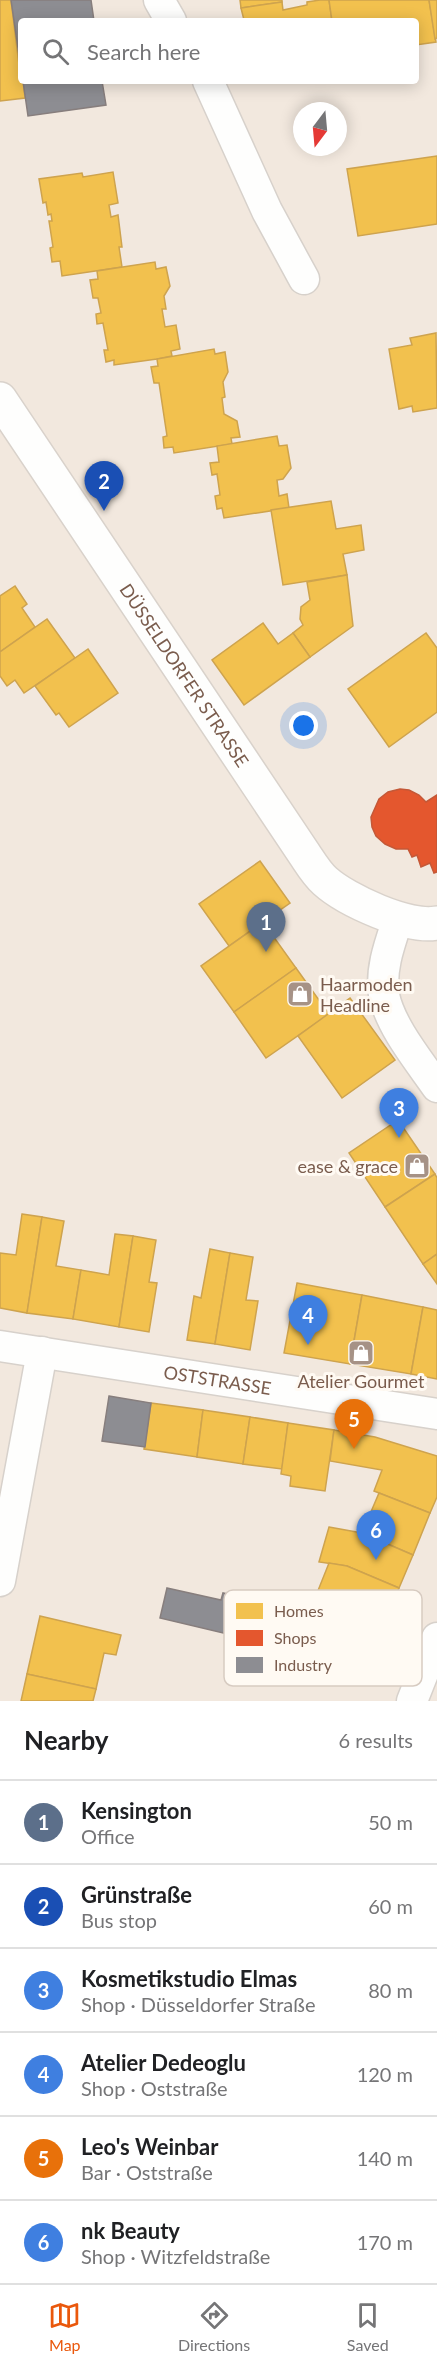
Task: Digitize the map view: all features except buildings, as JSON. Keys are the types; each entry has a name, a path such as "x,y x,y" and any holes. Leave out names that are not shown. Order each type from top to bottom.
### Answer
{"main road":[{"name":"DÜSSELDORFER STRASSE","path":"0,399 305,855 325,881 357,903 398,919 437,923"}],"street":[{"path":"159,0 169,18"},
{"path":"209,84 267,212 304,279"},
{"path":"398,919 386,955 384,995 399,1033 437,1087"},
{"name":"OSTSTRASSE","path":"0,1346 437,1413"},
{"path":"0,1581 42,1352"},
{"path":"422,1676 437,1638"},
{"path":"412,1701 418,1686"}],"shaded area":[{"path":"0,0 437,0 437,1701 0,1701"}],"place":[{"name":"Grünstraße","path":"104,511"},
{"name":"Kensington","path":"266,952"},
{"name":"Haarmoden Headline","path":"300,994"},
{"name":"Kosmetikstudio Elmas","path":"399,1138"},
{"name":"ease & grace","path":"417,1166"},
{"name":"Atelier Dedeoglu","path":"308,1345"},
{"name":"Atelier Gourmet","path":"361,1353"},
{"name":"Leo's Weinbar","path":"354,1449"},
{"name":"nk Beauty","path":"376,1560"}]}
